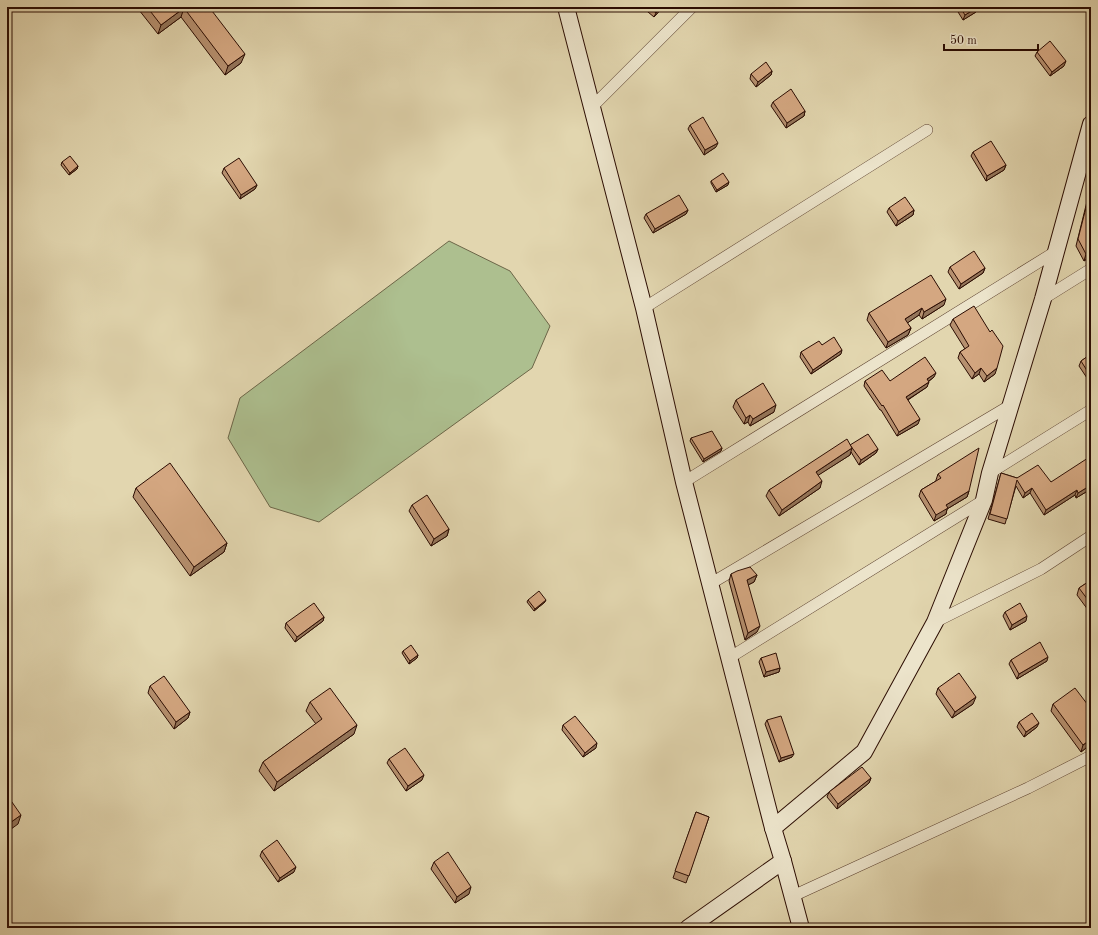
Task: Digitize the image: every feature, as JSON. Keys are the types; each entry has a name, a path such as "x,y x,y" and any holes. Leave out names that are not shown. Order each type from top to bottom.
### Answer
{"street":[{"path":"566,7 593,106 644,308 684,482 710,584 773,828 784,861 801,928"},
{"path":"593,106 692,7"},
{"path":"773,828 864,752 935,622 984,500 990,473 1043,299 1090,128"},
{"path":"644,308 927,130"},
{"path":"684,482 1055,252"},
{"path":"1043,299 1091,269"},
{"path":"710,584 1011,405"},
{"path":"990,473 1091,410"},
{"path":"729,658 984,500"},
{"path":"935,622 1041,569 1091,536"},
{"path":"793,896 1028,788 1091,756"},
{"path":"688,928 784,861"}],"green space":[{"path":"449,241 510,271 550,326 532,368 319,522 270,507 228,438 240,398"}],"building":[{"path":"147,7 209,7 245,54 228,66 184,8 161,25"},
{"path":"649,7 661,7 656,13"},
{"path":"960,7 978,7 965,15"},
{"path":"1050,41 1066,61 1052,72 1037,52"},
{"path":"766,62 772,71 758,82 751,74"},
{"path":"791,89 805,111 787,123 773,102"},
{"path":"703,117 718,143 705,150 690,125"},
{"path":"991,141 1006,165 987,176 973,152"},
{"path":"70,156 78,166 70,173 62,162"},
{"path":"239,158 257,185 241,195 224,168"},
{"path":"723,173 729,182 717,190 711,181"},
{"path":"1091,188 1091,252 1086,254 1078,239"},
{"path":"679,195 688,210 655,229 646,214"},
{"path":"905,197 914,210 898,221 889,208"},
{"path":"974,251 985,268 961,284 950,267"},
{"path":"931,275 946,299 924,312 922,308 905,319 911,328 888,342 869,313"},
{"path":"974,306 990,332 992,330 1003,346 997,368 987,376 981,368 975,373 960,352 969,346 953,319"},
{"path":"834,337 842,350 813,370 801,352 819,341 822,345"},
{"path":"1091,354 1091,377 1081,361"},
{"path":"925,357 936,373 927,379 929,382 906,397 920,419 899,432 883,405 882,406 865,381 882,370 890,381"},
{"path":"763,383 776,405 753,419 750,415 746,418 736,400"},
{"path":"712,431 722,448 704,459 691,438"},
{"path":"868,434 878,449 861,460 850,445"},
{"path":"847,439 852,448 816,472 822,481 782,510 769,490"},
{"path":"979,448 969,491 946,505 948,508 936,515 921,490 941,478 938,474"},
{"path":"1091,456 1091,485 1078,493 1077,490 1046,510 1032,488 1025,493 1017,480 1007,519 990,514 1001,473 1017,478 1038,465 1051,482"},
{"path":"170,463 227,543 194,567 136,488"},
{"path":"427,495 449,529 434,539 412,505"},
{"path":"750,567 757,575 747,580 760,626 748,633 731,574"},
{"path":"1091,580 1091,604 1079,588"},
{"path":"539,591 546,600 535,609 528,600"},
{"path":"314,603 324,617 297,637 286,623"},
{"path":"1020,603 1027,616 1012,625 1005,612"},
{"path":"1040,642 1048,657 1019,674 1011,660"},
{"path":"411,645 418,655 410,661 403,651"},
{"path":"776,653 780,668 766,672 761,658"},
{"path":"959,673 976,697 955,712 938,688"},
{"path":"164,676 190,712 176,722 150,686"},
{"path":"330,688 357,725 277,782 263,762 322,719 310,702"},
{"path":"1075,688 1091,709 1091,739 1083,745 1053,704"},
{"path":"1032,713 1039,723 1026,732 1019,722"},
{"path":"575,716 597,743 585,753 563,725"},
{"path":"781,716 794,754 781,758 767,720"},
{"path":"405,748 424,775 408,786 389,759"},
{"path":"862,767 871,778 838,804 829,792"},
{"path":"7,795 21,815 7,825"},
{"path":"696,812 709,817 689,876 675,871"},
{"path":"277,840 296,867 280,878 262,851"},
{"path":"448,852 471,887 457,897 434,862"}]}
